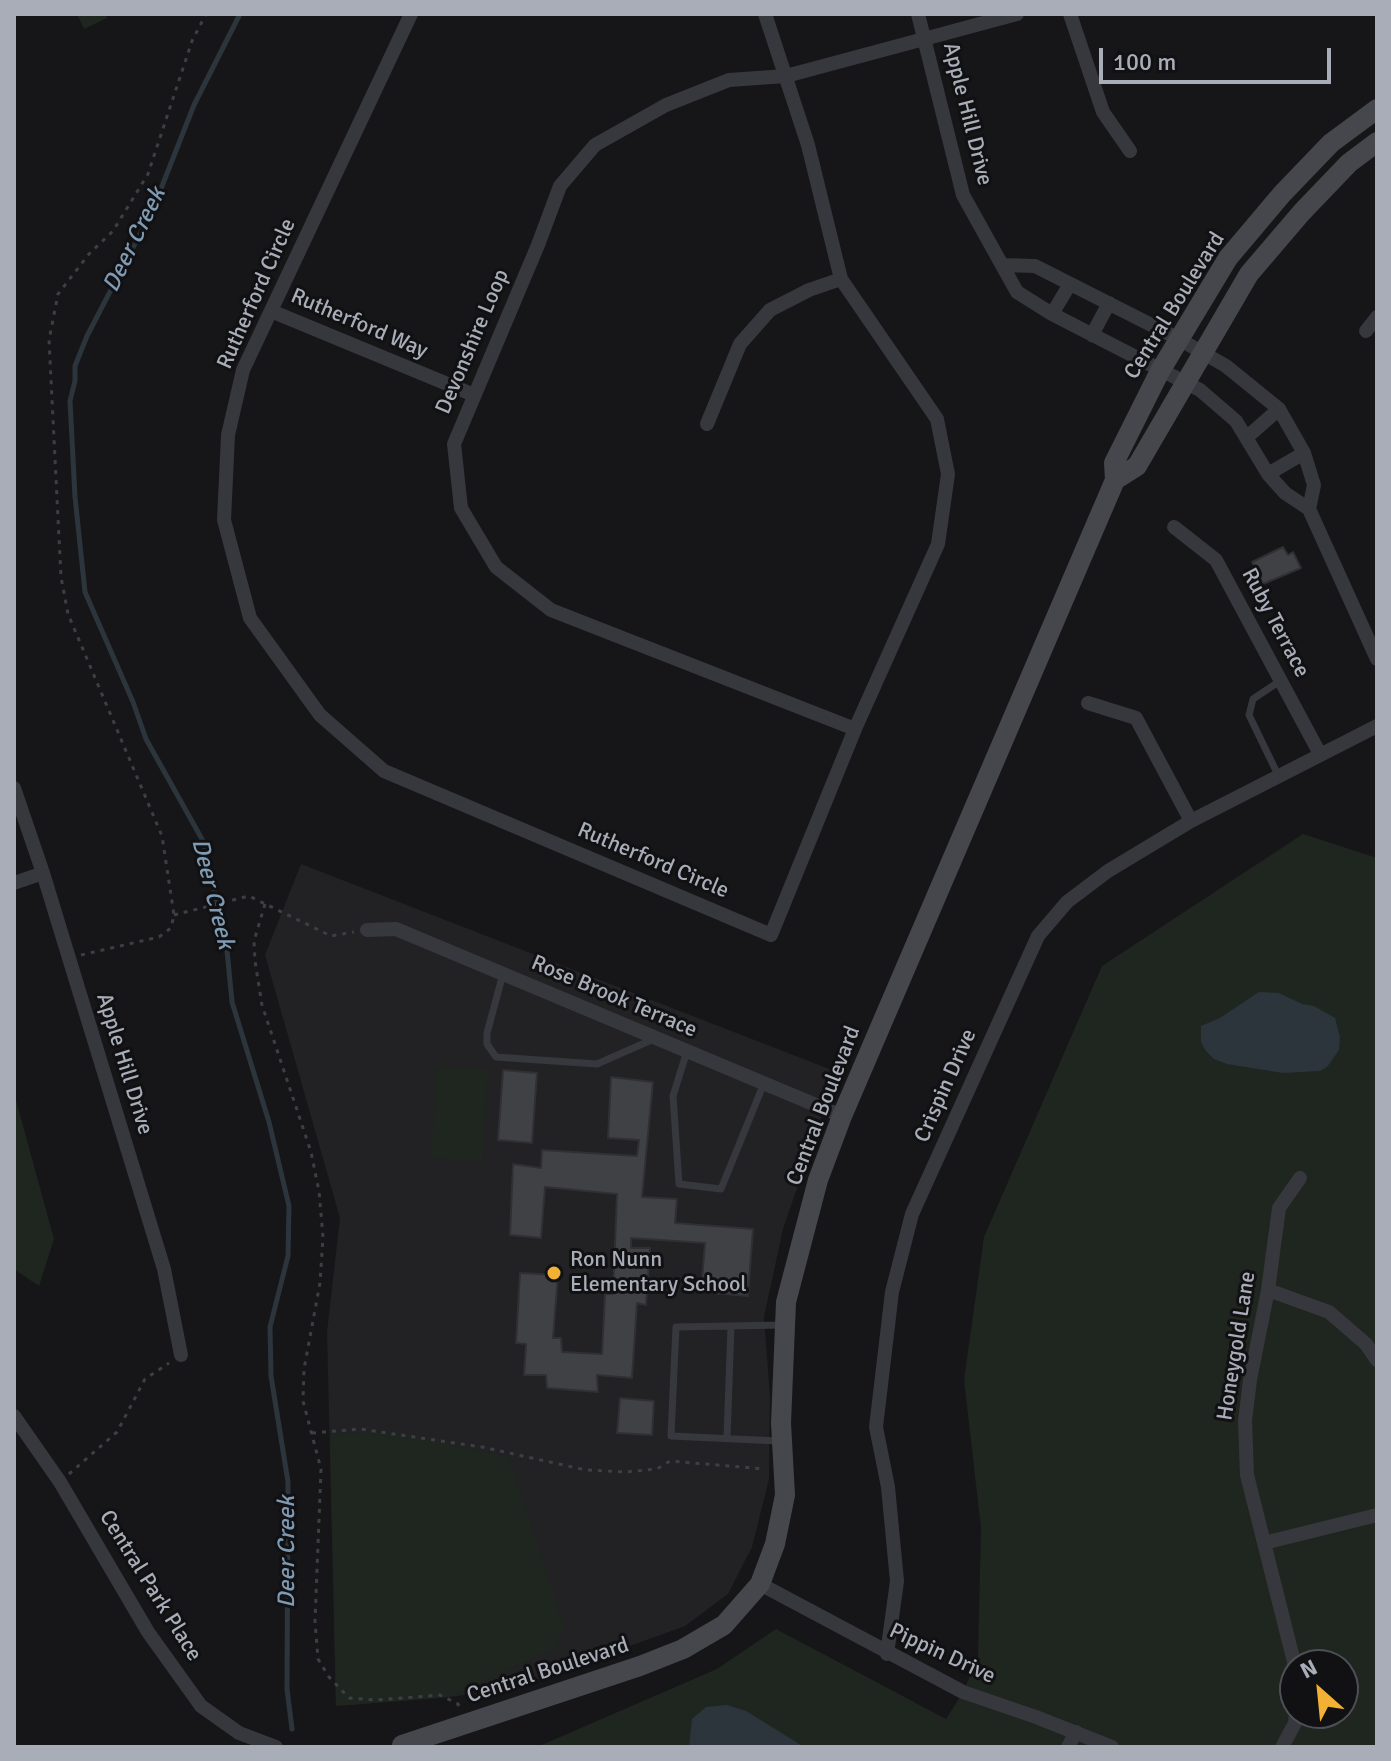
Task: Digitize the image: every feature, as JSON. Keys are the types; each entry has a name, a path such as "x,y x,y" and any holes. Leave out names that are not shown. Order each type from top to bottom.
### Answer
{"street":[{"name":"Rutherford Circle","path":"411,14 243,370 228,435 224,520 250,618 320,715 384,771 771,935 855,729 938,544 948,474 937,419 841,279 808,145 765,14"},
{"name":"Apple Hill Drive","path":"918,14 963,195 1017,292 1052,314 1200,390 1236,421 1268,474 1285,493 1309,509 1377,659"},
{"name":"Devonshire Loop","path":"855,729 551,610 496,567 461,508 454,444 560,186 595,145 666,105 729,80 786,76 1017,14"},
{"path":"1070,14 1103,112 1130,151"},
{"name":"Central Boulevard","path":"399,1746 683,1649 724,1625 760,1584 775,1544 785,1495 782,1441 786,1302 818,1180 842,1116 1115,480 1114,463 1160,371 1228,258 1282,194 1331,143 1377,109"},
{"name":"Central Boulevard","path":"1115,480 1137,466 1202,352 1258,264 1349,163 1377,142"},
{"name":"Apple Hill Drive","path":"1003,265 1035,266 1226,366 1279,409 1304,453 1314,485 1309,509"},
{"path":"707,424 740,344 770,310 809,290 841,279"},
{"path":"1052,314 1070,284"},
{"path":"1092,335 1109,303"},
{"name":"Rutherford Way","path":"271,311 474,395"},
{"path":"1366,331 1377,317"},
{"path":"1246,438 1279,409"},
{"path":"1268,474 1304,453"},
{"name":"Ruby Terrace","path":"1174,527 1216,560 1320,754"},
{"path":"1088,703 1136,718 1191,821"},
{"name":"Crispin Drive","path":"887,1654 897,1581 888,1487 876,1427 892,1292 912,1214 1038,936 1067,902 1108,871 1191,821 1377,726"},
{"name":"Apple Hill Drive","path":"14,788 164,1269 181,1355"},
{"path":"14,883 43,873"},
{"name":"Rose Brook Terrace","path":"367,930 396,929 842,1116"},
{"name":"Honeygold Lane","path":"1291,1649 1247,1475 1245,1421 1279,1208 1300,1178"},
{"path":"1268,1290 1329,1312 1366,1344 1377,1360"},
{"name":"Central Park Place","path":"14,1416 60,1482 148,1632 201,1706 239,1733 276,1747"},
{"path":"1264,1543 1377,1515"},
{"name":"Pippin Drive","path":"760,1584 963,1692 1112,1747"},
{"path":"1282,1747 1292,1729"},
{"path":"1068,1747 1076,1732"}],"lane":[{"path":"1279,777 1249,715 1253,699 1281,680"},
{"path":"503,974 487,1033 487,1044 496,1057 597,1064 656,1038"},
{"path":"687,1051 673,1096 679,1184 721,1189 764,1083"},
{"path":"782,1441 671,1436 676,1327 785,1325"},
{"path":"727,1438 731,1326"}],"path":[{"path":"69,958 159,937 171,928 174,915 162,836 68,614 61,577 49,340 58,294 89,254 113,231 148,174 192,41 206,14"},
{"path":"174,915 249,896 331,936 367,930"},
{"path":"265,904 254,941 262,1005 311,1152 319,1191 323,1237 320,1283 304,1369 303,1401 321,1469 315,1621 318,1659 329,1677 349,1698 376,1700 440,1695 458,1704 467,1723"},
{"path":"60,1482 117,1432 145,1379 181,1355"},
{"path":"312,1433 360,1429 482,1447 586,1470 625,1472 657,1469 670,1461 783,1469"}],"shaded area":[{"path":"77,14 105,14 107,18 84,29"},
{"path":"1303,834 1377,858 1377,1747 537,1747 717,1669 776,1629 946,1719 963,1692 978,1658 981,1528 964,1380 984,1237 1102,966"},
{"name":"Ron Nunn Elementary School","path":"301,864 837,1072 783,1229 764,1317 770,1397 769,1479 752,1547 728,1594 685,1626 514,1688 450,1697 336,1706 327,1332 340,1218 265,955"},
{"path":"1259,992 1279,993 1335,1018 1340,1037 1339,1050 1327,1067 1320,1071 1283,1073 1227,1064 1214,1059 1206,1051 1201,1042 1201,1026 1220,1018"},
{"path":"437,1066 488,1069 482,1161 431,1158"},
{"path":"14,1093 54,1239 39,1286 14,1269"},
{"path":"382,1431 509,1457 565,1629 555,1648 450,1697 336,1706 330,1435"},
{"path":"727,1705 746,1711 804,1747 689,1747 692,1719 706,1707"}],"building":[{"path":"1283,547 1288,555 1293,552 1301,568 1263,584 1252,562"},
{"path":"503,1070 537,1073 532,1143 498,1140"},
{"path":"611,1077 653,1082 642,1197 677,1199 675,1223 753,1229 748,1296 701,1292 705,1243 631,1238 631,1248 650,1248 646,1305 637,1303 632,1378 597,1375 598,1392 547,1388 546,1375 524,1375 526,1344 516,1343 520,1273 558,1275 553,1338 561,1338 562,1352 602,1354 605,1294 613,1294 617,1194 545,1187 541,1238 510,1235 513,1164 541,1168 542,1150 637,1156 639,1140 608,1138"},
{"path":"620,1398 654,1401 652,1435 617,1433"}],"waterway":[{"name":"Deer Creek","path":"240,14 194,105 153,209 87,336 75,366 70,401 75,497 85,592 146,739 203,841 226,940 232,1002 269,1122 289,1206 288,1256 270,1327 271,1376 288,1482 287,1689 292,1729"}],"place":[{"name":"Ron Nunn Elementary School","path":"554,1273"}]}
